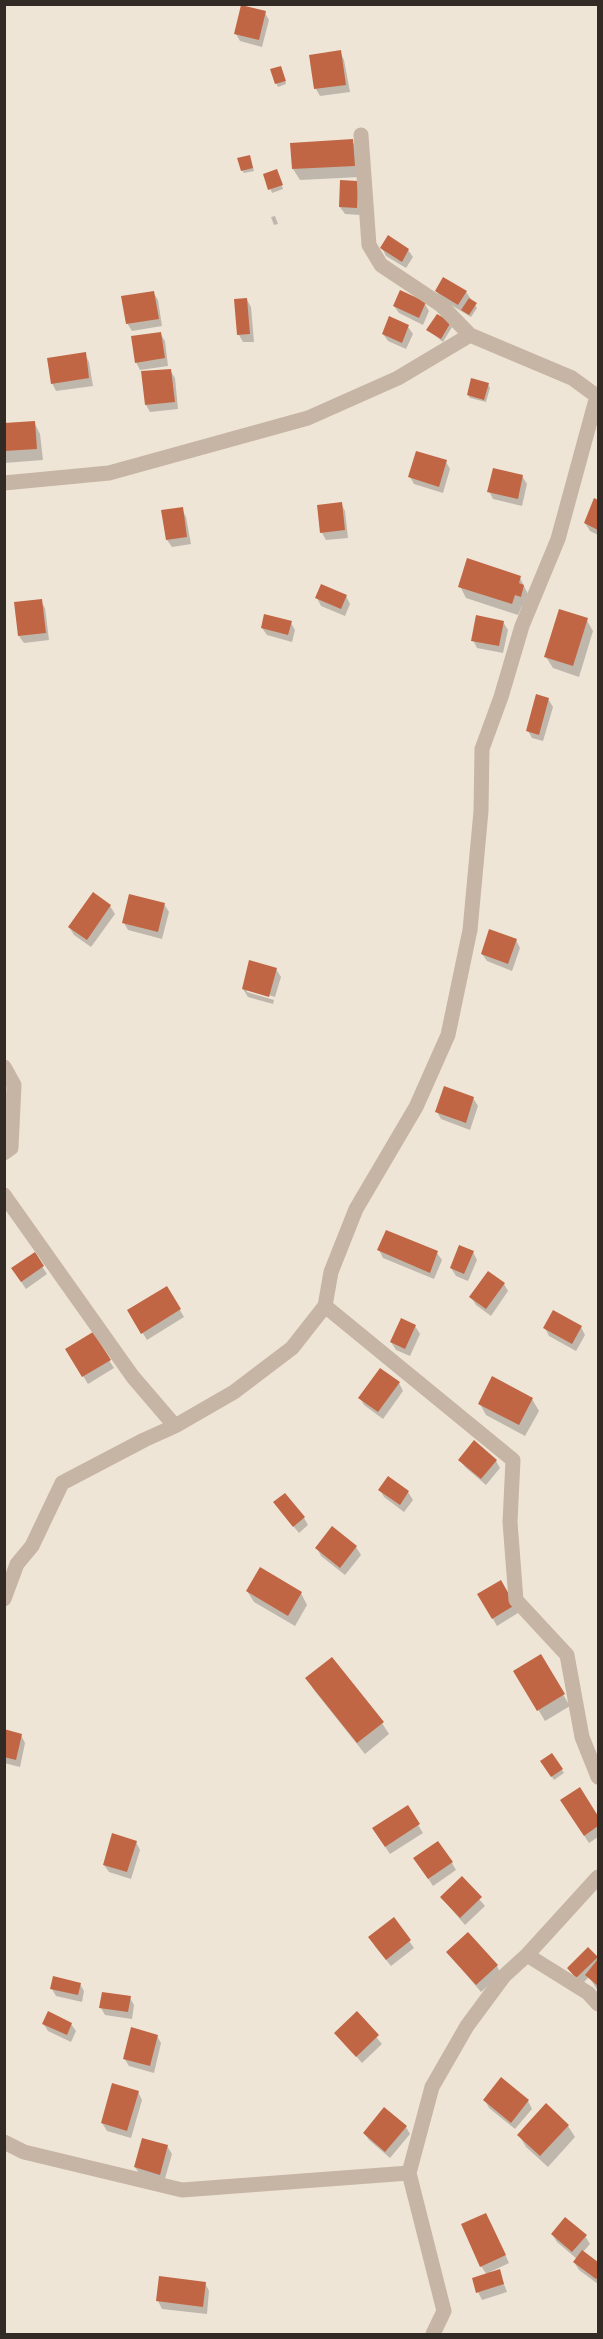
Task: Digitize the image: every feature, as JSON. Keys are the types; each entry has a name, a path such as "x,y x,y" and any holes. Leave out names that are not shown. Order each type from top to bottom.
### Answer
{"street":[{"path":"4,1599 17,1564 32,1545 62,1483 175,1426 234,1392 292,1348 326,1306 331,1272 356,1209 416,1107 448,1035 470,930 481,811 482,749 522,626 558,539 598,396 572,378 470,335 441,305 381,265 369,246 361,135"},
{"path":"4,483 109,473 308,418 398,378 470,335"},
{"path":"4,1066 14,1085 12,1148 4,1153"},
{"path":"4,1195 133,1377 175,1426"},
{"path":"326,1306 513,1460 510,1522 516,1600 567,1655 582,1737 598,1777"},
{"path":"434,2334 444,2311 409,2173 432,2087 467,2026 504,1976 528,1955 598,1877"},
{"path":"528,1955 588,1993 598,2004"},
{"path":"4,2142 24,2152 182,2190 409,2173"}],"building":[{"path":"241,5 266,11 259,40 234,34"},
{"path":"341,50 346,85 314,89 309,55"},
{"path":"281,66 286,81 275,84 270,69"},
{"path":"353,139 355,166 292,169 290,143"},
{"path":"250,155 253,168 241,171 237,158"},
{"path":"277,169 283,185 268,190 263,174"},
{"path":"340,180 358,181 357,208 339,207"},
{"path":"388,235 409,249 402,262 380,248"},
{"path":"443,277 467,291 458,305 435,291"},
{"path":"400,290 426,302 419,318 393,306"},
{"path":"154,291 159,319 126,324 121,296"},
{"path":"247,298 250,334 237,335 234,299"},
{"path":"469,298 477,303 469,315 461,310"},
{"path":"437,314 451,322 441,339 426,330"},
{"path":"389,316 409,325 402,343 382,334"},
{"path":"161,332 165,358 135,363 131,336"},
{"path":"86,352 89,378 51,384 47,358"},
{"path":"171,369 175,402 145,405 141,371"},
{"path":"471,378 489,383 484,400 467,395"},
{"path":"35,421 37,449 4,451 4,423"},
{"path":"416,451 447,460 439,487 408,477"},
{"path":"493,468 523,475 518,499 487,492"},
{"path":"594,498 598,500 598,530 584,523"},
{"path":"342,502 345,530 320,533 317,505"},
{"path":"183,507 187,537 166,540 161,510"},
{"path":"467,558 521,576 519,583 524,585 521,597 515,595 512,604 458,587"},
{"path":"321,584 347,595 341,609 315,598"},
{"path":"42,599 46,633 18,636 14,602"},
{"path":"559,609 588,618 573,666 544,657"},
{"path":"264,614 292,621 288,635 261,628"},
{"path":"476,615 504,621 499,646 471,641"},
{"path":"536,694 549,698 539,735 526,731"},
{"path":"93,892 111,905 87,940 68,927"},
{"path":"129,894 165,903 158,932 122,923"},
{"path":"489,929 517,939 508,964 481,954"},
{"path":"249,960 277,968 269,997 242,989"},
{"path":"444,1086 474,1097 466,1123 435,1112"},
{"path":"386,1230 438,1251 430,1273 377,1250"},
{"path":"459,1245 474,1251 464,1274 450,1268"},
{"path":"35,1252 44,1266 21,1282 11,1268"},
{"path":"488,1271 505,1283 486,1309 469,1297"},
{"path":"167,1286 181,1309 141,1334 127,1310"},
{"path":"553,1310 582,1326 572,1344 543,1328"},
{"path":"401,1318 416,1325 405,1349 390,1342"},
{"path":"93,1332 111,1360 82,1377 65,1349"},
{"path":"380,1368 400,1382 378,1412 358,1398"},
{"path":"492,1376 533,1398 519,1425 478,1404"},
{"path":"474,1440 497,1460 481,1479 458,1460"},
{"path":"388,1476 409,1491 400,1505 378,1490"},
{"path":"285,1493 305,1517 293,1527 273,1502"},
{"path":"332,1526 357,1546 340,1568 315,1548"},
{"path":"260,1567 302,1592 288,1616 246,1591"},
{"path":"501,1580 515,1605 492,1619 477,1594"},
{"path":"541,1654 565,1694 537,1711 513,1671"},
{"path":"332,1657 384,1722 357,1743 305,1678"},
{"path":"4,1729 22,1734 16,1760 4,1757"},
{"path":"552,1753 563,1769 551,1777 540,1761"},
{"path":"580,1787 598,1816 598,1826 584,1836 560,1800"},
{"path":"408,1805 420,1824 385,1847 372,1828"},
{"path":"112,1833 137,1841 127,1872 103,1865"},
{"path":"438,1841 453,1862 428,1879 413,1858"},
{"path":"462,1876 482,1897 460,1918 440,1897"},
{"path":"394,1917 411,1940 386,1960 368,1937"},
{"path":"468,1932 498,1965 476,1985 446,1952"},
{"path":"588,1947 598,1957 576,1978 567,1968"},
{"path":"598,1959 598,1986 585,1975"},
{"path":"53,1976 81,1983 78,1995 50,1989"},
{"path":"102,1992 131,1996 128,2012 99,2008"},
{"path":"48,2011 72,2023 67,2035 42,2024"},
{"path":"357,2011 379,2035 356,2057 334,2033"},
{"path":"131,2027 158,2035 150,2066 123,2059"},
{"path":"501,2077 529,2100 511,2123 483,2100"},
{"path":"112,2083 139,2091 127,2131 101,2123"},
{"path":"546,2103 569,2125 540,2156 517,2135"},
{"path":"384,2107 407,2126 385,2152 363,2133"},
{"path":"142,2138 168,2145 160,2175 134,2167"},
{"path":"486,2213 506,2255 480,2267 461,2224"},
{"path":"565,2217 587,2235 572,2252 551,2234"},
{"path":"582,2250 598,2262 596,2279 573,2262"},
{"path":"500,2269 504,2284 476,2293 472,2278"},
{"path":"159,2276 206,2282 203,2307 156,2301"}]}
